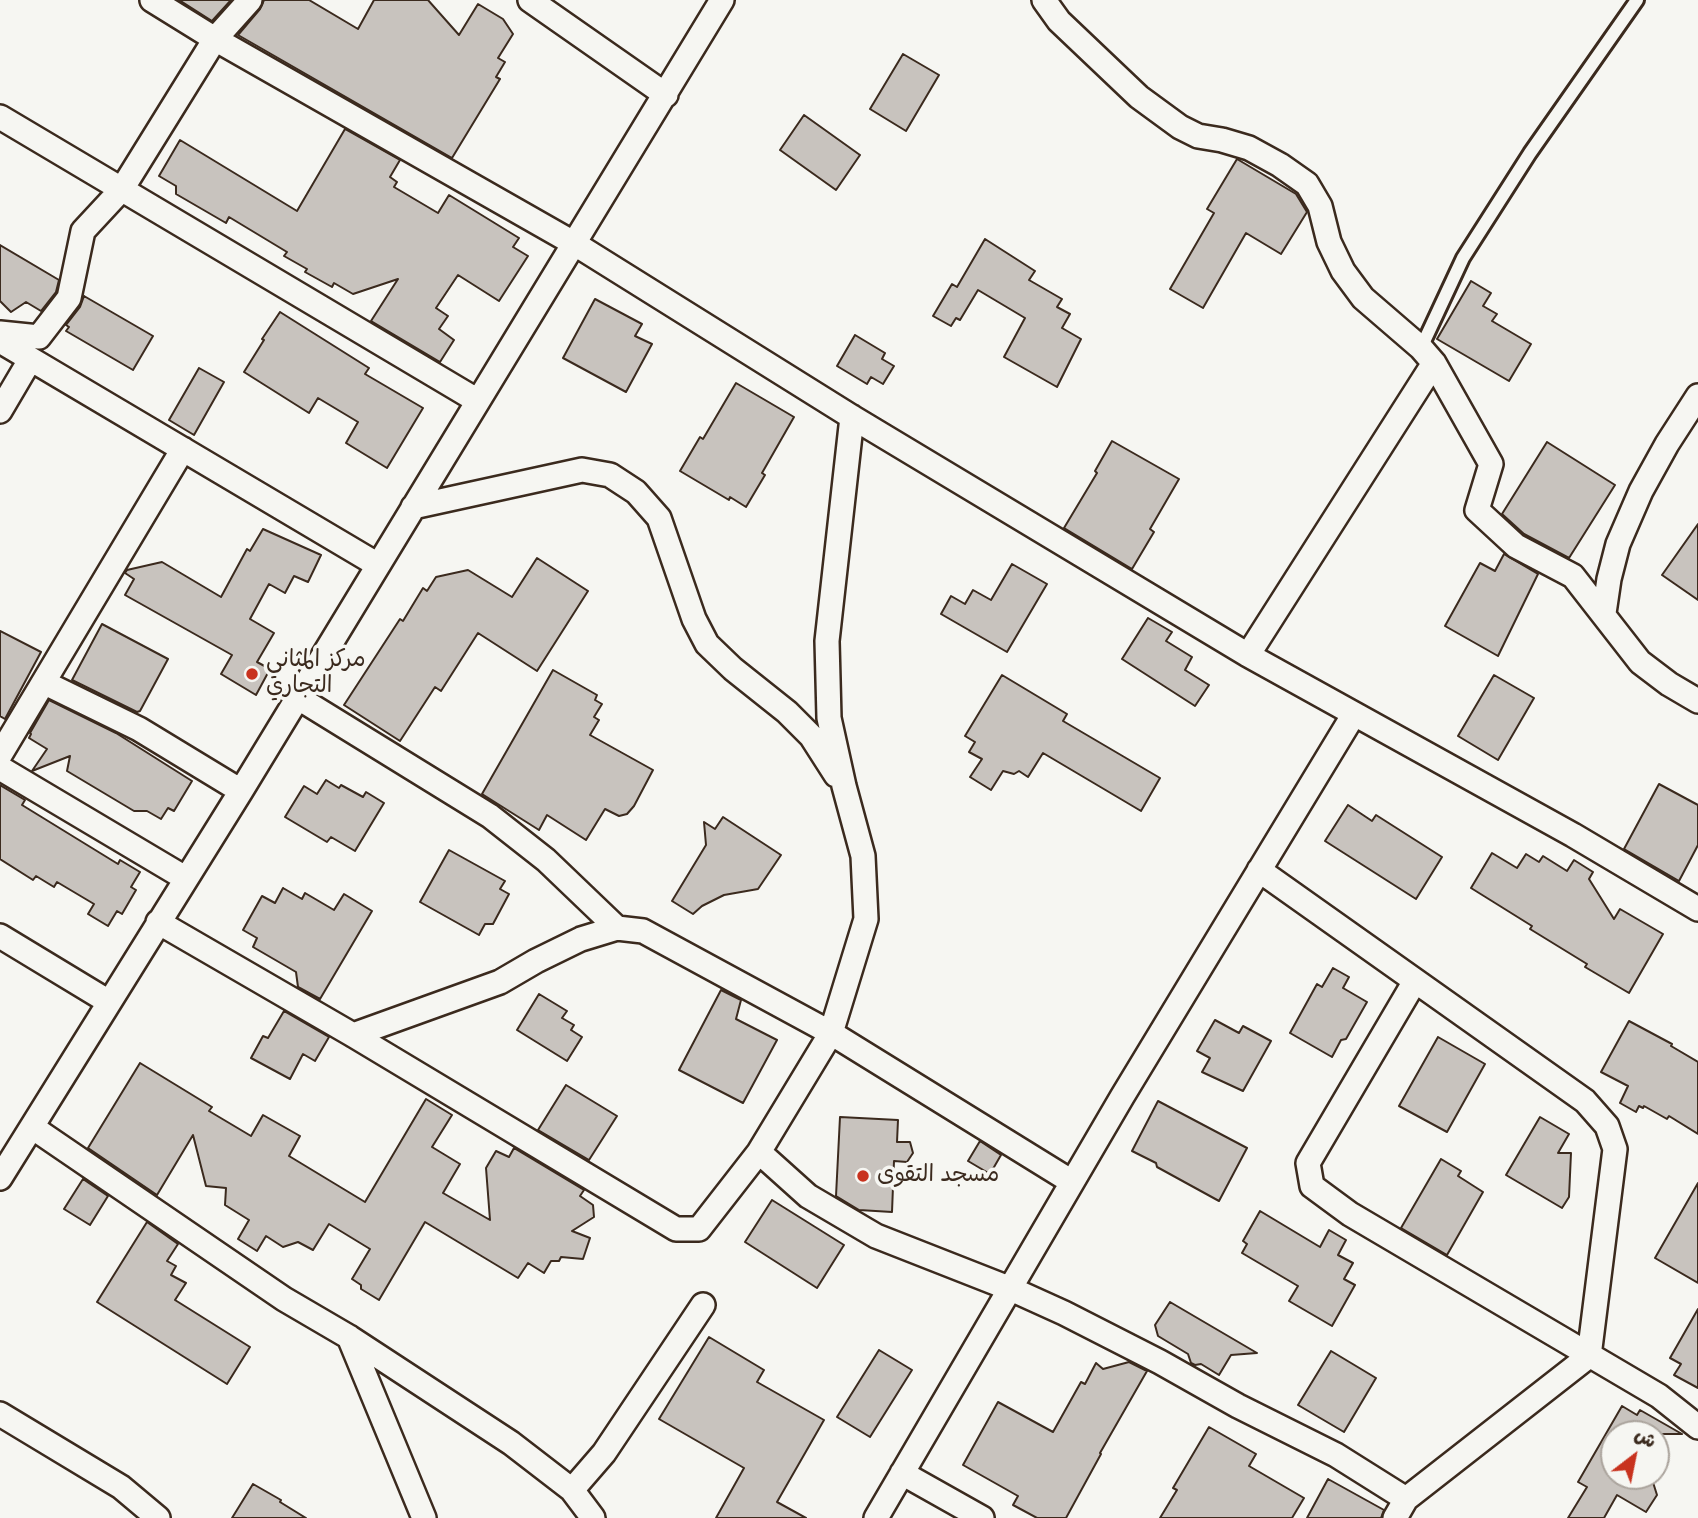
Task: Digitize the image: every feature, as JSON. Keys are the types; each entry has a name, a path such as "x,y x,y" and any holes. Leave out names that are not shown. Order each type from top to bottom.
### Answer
{"street":[{"path":"152,0 215,39 575,244 852,417 1248,655 1573,835 1698,909"},
{"path":"0,333 39,337 69,298 83,231 121,189 215,39 250,0"},
{"path":"530,0 666,95"},
{"path":"0,1178 241,792 722,0"},
{"path":"1044,0 1059,21 1139,97 1180,127 1199,136 1249,148 1307,184 1320,206 1329,242 1343,271 1363,298 1427,355 1491,464 1477,510 1516,546 1573,576 1640,662 1698,701"},
{"path":"0,117 478,401"},
{"path":"0,341 378,565"},
{"path":"1248,655 1427,355"},
{"path":"0,411 30,360"},
{"path":"1604,613 1608,579 1618,544 1641,491 1698,396"},
{"path":"158,922 353,1035 676,1229 699,1229 760,1152 831,1033 866,919 863,856 829,718 827,641 852,417"},
{"path":"0,755 183,450"},
{"path":"413,507 582,470 610,475 636,492 659,518 694,619 707,643 811,736 844,786"},
{"path":"45,683 139,729 241,792"},
{"path":"297,697 490,816 546,860 617,928"},
{"path":"876,1518 1072,1182 1354,714"},
{"path":"0,768 185,878"},
{"path":"760,1152 808,1196 876,1236 1011,1289 1148,1356 1238,1406 1336,1455 1400,1509 1589,1356 1615,1149 1607,1126 1585,1101 1560,1081 1259,870"},
{"path":"353,1035 500,982 581,939 617,928 643,931 831,1033 1072,1182"},
{"path":"0,936 109,1002"},
{"path":"1415,981 1308,1163 1312,1186 1350,1214 1659,1396 1698,1427"},
{"path":"32,1127 284,1299 349,1337 511,1443 572,1490 593,1518"},
{"path":"572,1490 604,1454 703,1305"},
{"path":"349,1337 424,1518"},
{"path":"0,1414 121,1487 158,1518"},
{"path":"902,1473 982,1518"}],"lane":[{"path":"1427,355 1463,258 1530,153 1637,0"}],"building":[{"path":"179,0 231,0 212,21"},
{"path":"264,0 309,0 358,29 374,0 428,0 459,35 478,4 503,19 513,34 498,58 505,62 496,77 500,79 452,158 238,35 260,9"},
{"path":"903,54 939,75 906,131 870,109"},
{"path":"804,115 860,155 836,190 780,150"},
{"path":"345,129 400,160 390,177 397,182 394,187 438,213 449,195 519,238 513,247 528,256 499,301 458,275 436,308 448,316 439,329 454,340 440,362 371,321 398,279 353,294 334,283 332,287 284,256 287,252 229,217 226,223 176,194 176,186 159,176 180,140 297,211"},
{"path":"1237,159 1296,194 1307,212 1281,254 1246,233 1203,308 1170,289 1214,213 1207,209"},
{"path":"985,239 1035,271 1029,280 1062,299 1057,307 1070,314 1062,328 1081,339 1057,387 1004,357 1025,318 978,290 960,320 956,318 951,326 933,316 952,284 957,287"},
{"path":"0,245 59,280 56,292 41,311 26,302 11,312 0,301"},
{"path":"1471,281 1491,293 1483,306 1497,314 1492,321 1531,344 1509,381 1437,339"},
{"path":"84,296 153,336 133,370 66,331 69,327 66,325 80,307"},
{"path":"595,299 642,324 635,336 652,344 626,392 563,358"},
{"path":"280,312 369,368 365,374 423,408 387,468 346,443 358,422 318,398 309,413 244,372"},
{"path":"855,335 885,353 882,359 894,366 883,384 871,377 867,384 837,366"},
{"path":"199,368 224,382 194,435 169,420"},
{"path":"736,383 794,417 746,507 680,471 700,437 703,439"},
{"path":"1112,441 1179,479 1150,529 1154,532 1132,569 1064,528 1097,473 1095,471"},
{"path":"1547,442 1615,485 1569,558 1524,534 1502,514"},
{"path":"1698,524 1698,600 1662,575"},
{"path":"263,529 321,555 308,582 294,576 285,593 269,584 250,619 274,633 257,662 270,669 256,695 221,674 232,655 125,595 134,579 125,573 127,570 162,562 221,597 247,549 250,551"},
{"path":"1504,554 1538,574 1498,656 1445,626 1480,563 1495,571"},
{"path":"537,558 588,591 537,671 478,633 441,691 435,687 400,741 344,705 400,619 403,621 423,588 427,591 436,577 468,570 512,597"},
{"path":"1012,564 1047,584 1007,652 941,614 951,596 965,604 973,590 991,600"},
{"path":"1148,618 1172,632 1166,641 1192,657 1185,670 1209,685 1195,706 1122,659"},
{"path":"102,624 168,659 140,711 137,712 72,680"},
{"path":"0,631 41,652 5,719 0,716"},
{"path":"553,670 597,695 595,700 602,704 594,717 599,720 590,735 653,770 627,814 619,816 605,809 586,840 547,815 539,830 482,794"},
{"path":"1002,675 1067,714 1063,721 1160,778 1141,811 1043,753 1028,777 1019,771 1014,774 1003,771 991,790 970,777 982,759 969,752 975,742 965,736"},
{"path":"1494,675 1534,698 1498,760 1458,736"},
{"path":"49,700 116,733 192,781 174,811 168,808 161,819 147,811 134,811 67,771 70,756 32,771 47,749 29,738 30,733"},
{"path":"326,780 363,797 366,792 384,803 355,851 331,837 327,842 285,817 304,786 317,794"},
{"path":"1659,784 1698,805 1698,845 1679,881 1624,849"},
{"path":"0,785 25,800 22,805 118,864 120,860 140,872 131,887 136,890 122,914 117,911 108,926 88,914 94,904 57,882 54,887 36,876 33,880 0,859"},
{"path":"1348,805 1372,821 1376,815 1442,857 1416,899 1325,841"},
{"path":"723,817 781,855 758,889 724,895 702,906 693,914 672,901 706,845 704,822 715,829"},
{"path":"449,850 505,881 500,889 509,894 493,924 485,924 479,935 420,902"},
{"path":"1492,853 1517,868 1526,854 1539,862 1543,856 1567,871 1574,860 1593,872 1589,879 1614,919 1620,909 1663,934 1629,993 1585,967 1587,964 1471,888"},
{"path":"283,888 302,899 305,893 334,910 344,894 372,911 320,999 298,987 296,972 253,947 257,938 243,930 262,896 275,903"},
{"path":"1333,968 1349,977 1343,988 1367,1002 1346,1039 1341,1040 1332,1057 1290,1033 1317,984 1322,987"},
{"path":"721,990 741,1000 736,1019 777,1040 743,1103 679,1070"},
{"path":"539,994 567,1011 562,1018 574,1025 571,1030 582,1037 567,1061 517,1030"},
{"path":"284,1011 329,1037 315,1061 303,1054 290,1079 251,1058 263,1036 268,1038"},
{"path":"1215,1020 1239,1033 1243,1026 1271,1041 1243,1091 1202,1072 1210,1058 1197,1051"},
{"path":"1629,1021 1672,1044 1671,1046 1698,1062 1698,1134 1669,1116 1667,1119 1644,1106 1639,1106 1636,1112 1620,1103 1628,1086 1601,1072"},
{"path":"1438,1037 1485,1064 1447,1132 1399,1106"},
{"path":"140,1063 212,1107 209,1111 251,1136 263,1115 300,1136 289,1156 365,1202 426,1099 452,1115 432,1147 460,1164 443,1193 490,1220 486,1168 496,1151 509,1157 514,1148 584,1190 580,1196 593,1205 594,1217 572,1231 590,1238 583,1259 561,1257 559,1261 551,1261 544,1273 528,1263 518,1278 425,1222 379,1300 361,1289 361,1285 352,1279 370,1249 329,1224 313,1250 298,1242 283,1247 266,1236 257,1251 238,1239 249,1220 225,1205 226,1188 206,1186 193,1135 157,1195 88,1148"},
{"path":"566,1085 617,1116 589,1160 538,1130"},
{"path":"1158,1101 1247,1148 1219,1201 1132,1151"},
{"path":"840,1117 898,1120 897,1142 910,1142 913,1153 907,1162 894,1161 892,1212 859,1210 836,1196"},
{"path":"1540,1117 1569,1134 1558,1153 1571,1153 1569,1197 1562,1208 1506,1175"},
{"path":"980,1141 1001,1155 990,1174 968,1161"},
{"path":"1441,1159 1461,1171 1458,1176 1483,1192 1447,1255 1401,1228"},
{"path":"83,1179 108,1196 90,1225 64,1209"},
{"path":"1698,1183 1698,1283 1655,1258"},
{"path":"772,1200 844,1245 817,1288 745,1242"},
{"path":"1260,1211 1320,1247 1329,1230 1346,1240 1338,1255 1353,1263 1344,1279 1355,1285 1332,1326 1289,1301 1298,1286 1242,1253 1247,1244 1243,1241"},
{"path":"147,1222 178,1244 167,1261 176,1266 171,1275 186,1283 175,1300 250,1347 227,1384 97,1302"},
{"path":"1170,1302 1257,1353 1231,1355 1219,1375 1201,1364 1191,1363 1188,1354 1158,1336 1155,1325"},
{"path":"1698,1309 1698,1388 1674,1375 1681,1364 1670,1358"},
{"path":"709,1337 764,1370 757,1382 824,1420 777,1502 806,1518 716,1518 744,1468 659,1419"},
{"path":"879,1350 912,1370 870,1437 837,1417"},
{"path":"1331,1351 1376,1378 1344,1432 1298,1405"},
{"path":"1129,1362 1147,1371 1066,1518 1037,1518 1013,1505 1018,1496 963,1465 998,1402 1053,1432 1081,1382 1085,1384 1096,1363 1103,1369"},
{"path":"1622,1406 1637,1415 1640,1410 1658,1420 1614,1420"},
{"path":"1209,1427 1256,1454 1249,1466 1304,1498 1292,1518 1160,1518 1177,1490 1173,1488"},
{"path":"1670,1427 1682,1434 1670,1434"},
{"path":"1600,1444 1600,1490 1655,1490 1657,1495 1646,1512 1617,1495 1604,1518 1568,1518 1587,1487 1578,1482"},
{"path":"1328,1479 1384,1510 1381,1518 1307,1518"},
{"path":"253,1484 281,1500 280,1502 306,1518 232,1518"}],"place":[{"name":"مركز المثاني التجاري","path":"252,674"},
{"name":"مسجد التقوى","path":"863,1176"}]}
